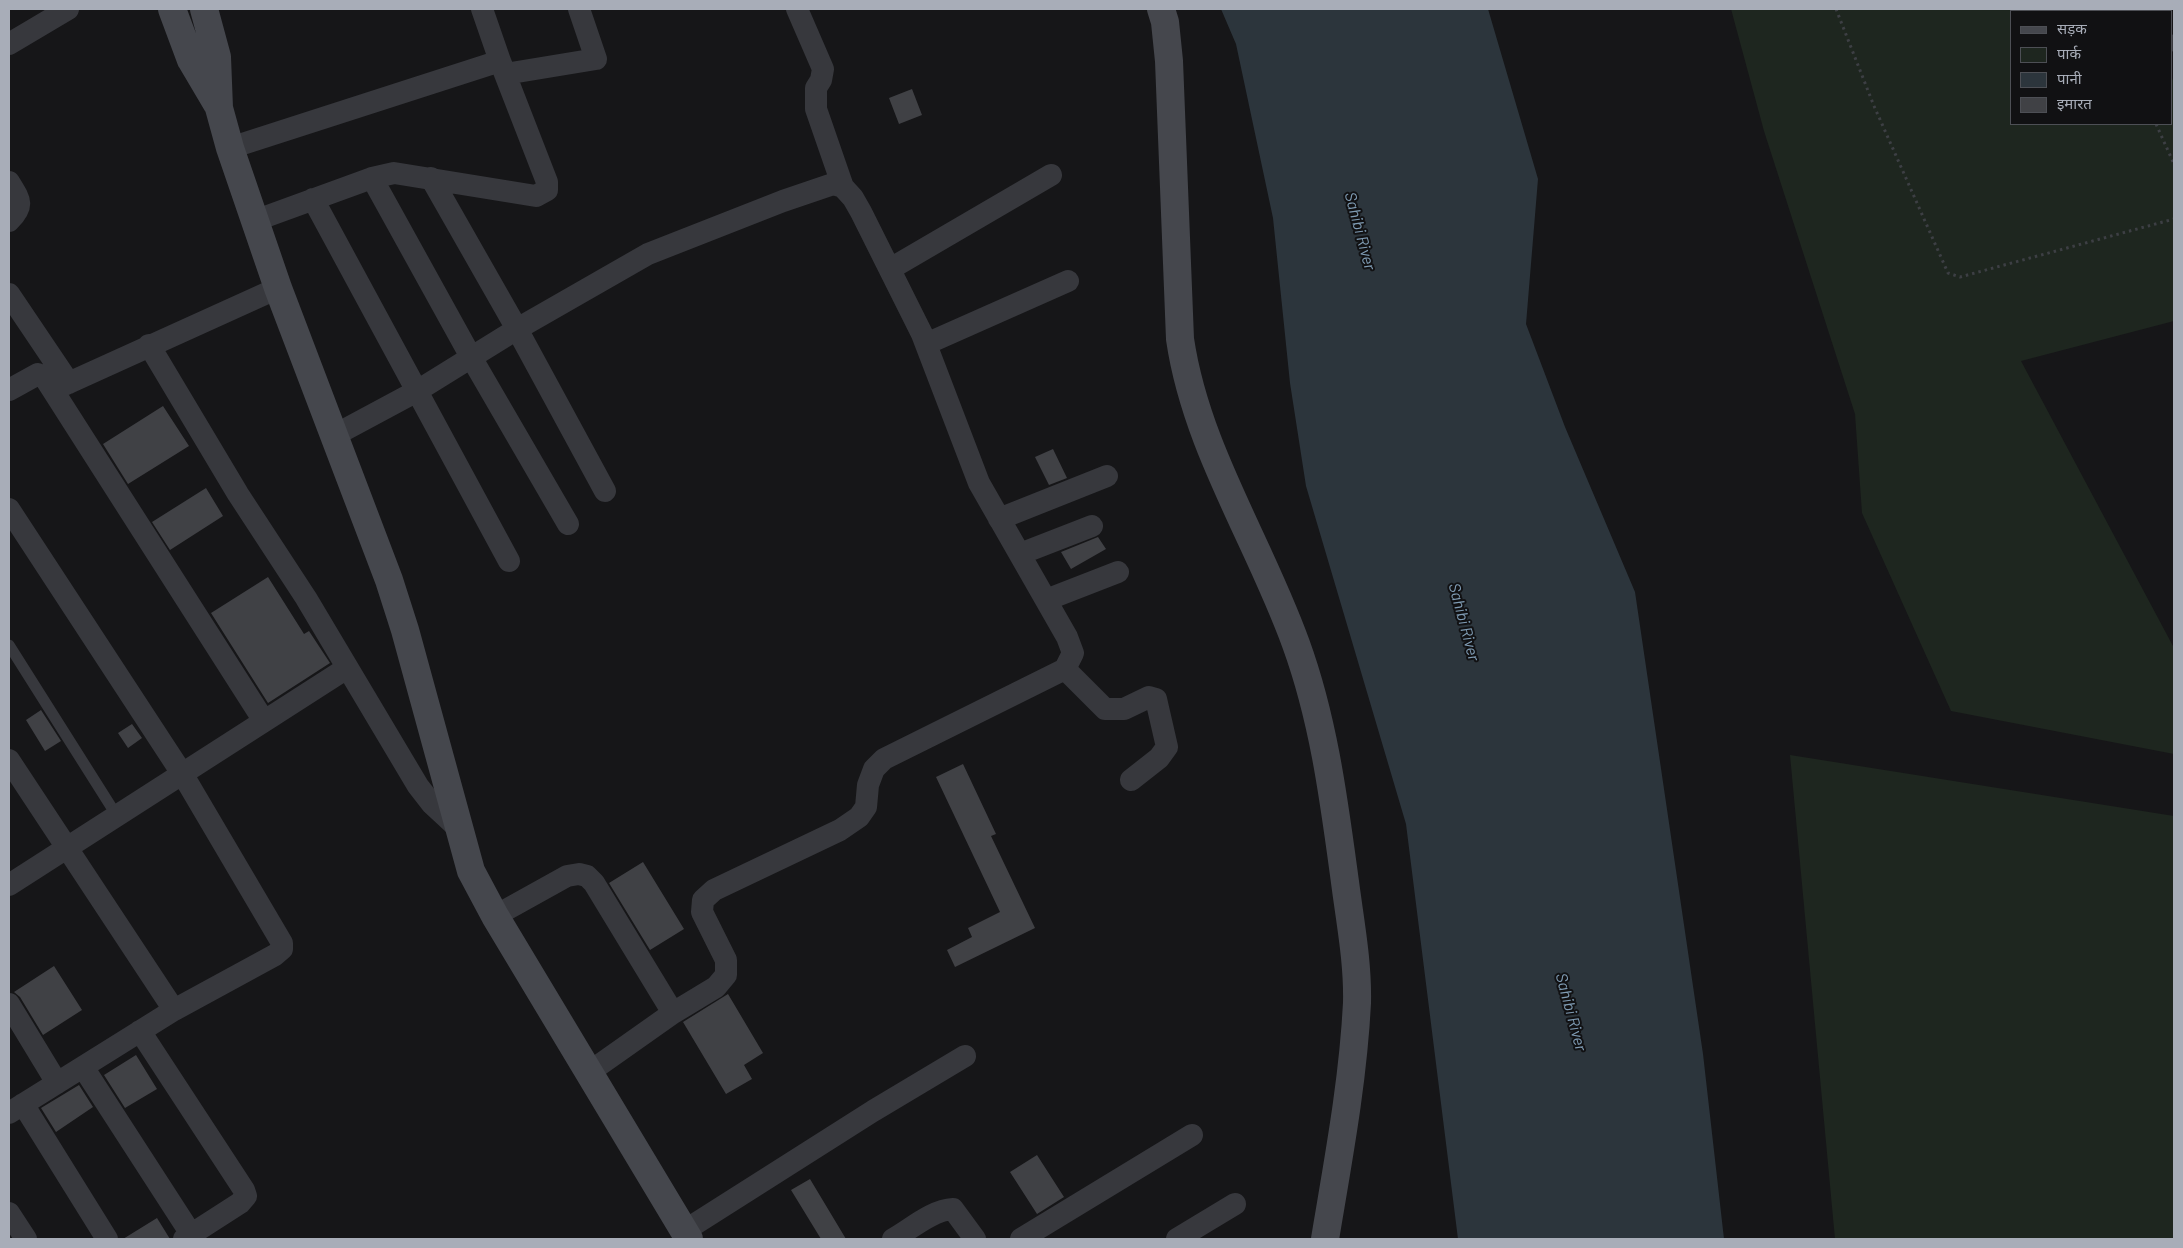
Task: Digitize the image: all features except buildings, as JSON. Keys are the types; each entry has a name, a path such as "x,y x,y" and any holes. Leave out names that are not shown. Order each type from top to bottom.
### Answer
{"street":[{"path":"9,44 68,9"},
{"path":"172,9 190,60 219,108"},
{"path":"204,9 217,57 219,108 230,148 278,288 334,434 405,630 471,871 495,916 588,1074 687,1235 872,1111 964,1056"},
{"path":"254,221 372,178 394,173 536,196 547,190 547,182 502,67 482,9"},
{"path":"230,148 502,67 596,59 579,9"},
{"path":"588,1074 673,1013 716,987 726,975 726,960 702,912 703,900 714,890 840,830 859,816 866,807 868,786 874,769 884,759 1065,668 1073,653 1068,637 978,483 926,344 861,212 853,198 843,187 816,109 816,88 821,80 824,69 797,9"},
{"path":"1161,9 1165,22 1168,61 1180,339 1184,371 1201,428 1266,569 1296,644 1315,702 1329,765 1355,962 1357,1000 1353,1067 1325,1239"},
{"path":"890,269 1051,175"},
{"path":"372,178 471,357 568,524"},
{"path":"431,178 517,329 605,491"},
{"path":"9,182 19,197 20,206 9,221"},
{"path":"334,434 417,391 517,329 648,254 814,189 833,184 843,187"},
{"path":"312,199 509,561"},
{"path":"926,344 1068,281"},
{"path":"61,387 278,288"},
{"path":"9,294 61,387 264,721"},
{"path":"150,345 238,494 276,549 418,786 432,804 460,830"},
{"path":"9,390 38,374 61,387"},
{"path":"999,519 1107,476"},
{"path":"9,509 183,775 282,943 282,949 276,955 174,1010 16,1108 107,1239"},
{"path":"1020,554 1092,526"},
{"path":"1046,600 1118,572"},
{"path":"9,885 348,668"},
{"path":"1065,668 1105,709 1124,709 1148,697 1156,699 1167,747 1159,758 1131,780"},
{"path":"9,760 174,1010"},
{"path":"495,916 567,876 579,874 587,876 594,883 673,1013"},
{"path":"9,1004 57,1083"},
{"path":"82,1067 200,1234 244,1200 246,1196 244,1190 140,1031"},
{"path":"1021,1239 1192,1135"},
{"path":"1177,1239 1235,1204"},
{"path":"893,1239 934,1214 953,1209 975,1239"},
{"path":"9,1213 26,1239"}],"lane":[{"path":"9,645 117,816"}],"path":[{"path":"1836,9 1874,106 1948,273 1960,277 2174,218"},
{"path":"2156,125 2174,164"}],"green space":[{"path":"1731,9 2140,9 2010,10 2010,125 2173,125 2173,80 2174,83 2174,321 2021,361 2174,648 2174,754 1951,711 1862,513 1855,414 1764,131"},
{"path":"1790,755 2174,816 2174,1239 1835,1239"}],"water":[{"name":"Sahibi River","path":"1221,9 1488,9 1538,179 1526,324 1565,427 1635,592 1703,1054 1724,1239 1458,1239 1406,824 1306,486 1290,383 1273,218 1236,44"}]}
